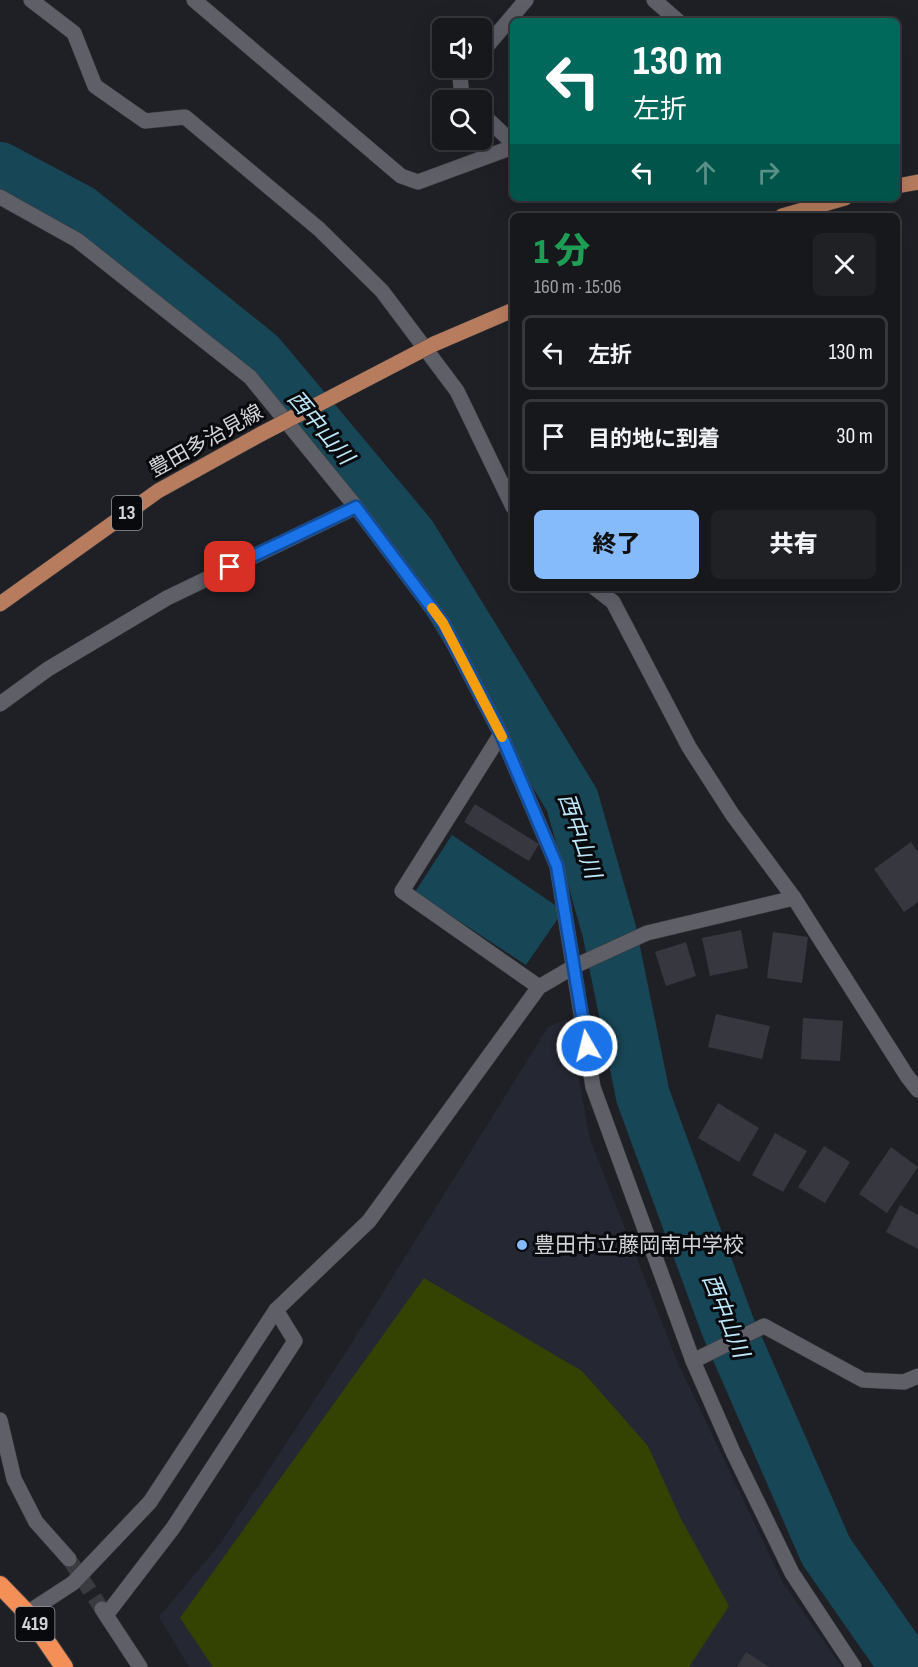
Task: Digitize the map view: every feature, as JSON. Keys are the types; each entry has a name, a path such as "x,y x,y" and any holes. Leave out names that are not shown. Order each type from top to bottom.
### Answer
{"highway":[{"name":"419","path":"0,1585 27,1612 64,1667"}],"main road":[{"path":"900,185 918,182"},
{"path":"788,213 809,203"},
{"name":"豊田多治見線","path":"0,604 158,491 261,434 434,344 510,311"}],"street":[{"path":"31,0 74,33 95,86 145,121 184,117 319,228 382,291 457,392 510,501"},
{"path":"194,0 401,176 418,182 510,148"},
{"path":"511,18 526,0"},
{"path":"654,0 675,18"},
{"path":"492,40 510,19"},
{"path":"492,123 510,140"},
{"path":"0,197 77,240 250,377 356,507 443,623 501,734 557,866 582,964 593,1087 699,1358 733,1452 792,1573 854,1667"},
{"path":"0,704 48,669 167,598 356,507"},
{"path":"599,591 613,602 689,747 732,814 794,898 912,1072 918,1090"},
{"path":"501,734 402,891 540,987"},
{"path":"27,1612 73,1583 150,1502 276,1310 369,1221 540,987 647,933 794,898"},
{"path":"140,1667 104,1612 173,1528 295,1341 276,1310"},
{"path":"699,1358 764,1326 863,1380 904,1382 918,1376"},
{"path":"0,1420 14,1479 36,1522 69,1559"}],"shaded area":[{"name":"豊田市立藤岡南中学校","path":"567,1019 590,1139 677,1361 783,1583 842,1667 189,1667 159,1617 220,1544 346,1352 548,1027"}],"green space":[{"name":"豊田市立藤岡南中学校","path":"424,1278 582,1371 648,1446 680,1517 729,1606 689,1667 213,1667 180,1618"}],"water":[{"path":"452,835 558,907 559,917 526,965 415,892"}],"building":[{"path":"475,804 539,844 529,861 464,822"},
{"path":"911,842 918,852 918,902 904,912 874,869"},
{"path":"741,930 748,968 710,976 702,938"},
{"path":"773,932 808,937 802,983 767,978"},
{"path":"686,942 696,976 666,986 655,952"},
{"path":"716,1014 770,1026 762,1059 708,1047"},
{"path":"803,1018 843,1021 840,1061 801,1059"},
{"path":"718,1103 759,1128 739,1162 698,1138"},
{"path":"775,1133 807,1151 783,1192 752,1175"},
{"path":"824,1146 850,1162 825,1203 798,1187"},
{"path":"891,1147 918,1167 887,1213 859,1194"},
{"path":"900,1205 918,1215 918,1249 886,1232"},
{"path":"746,1652 769,1667 737,1667"}],"waterway":[{"name":"西中山川","path":"0,169 79,211 259,356 410,536 572,800 609,930 643,1096 728,1327 826,1551 907,1667"}],"tunnel":[{"path":"69,1559 102,1609"}],"slow traffic":[{"path":"432,608 443,623 502,737"}],"place":[{"name":"豊田市立藤岡南中学校","path":"522,1245"}],"route":[{"path":"230,567 356,507 443,623 501,734 557,866 587,1046"}]}
